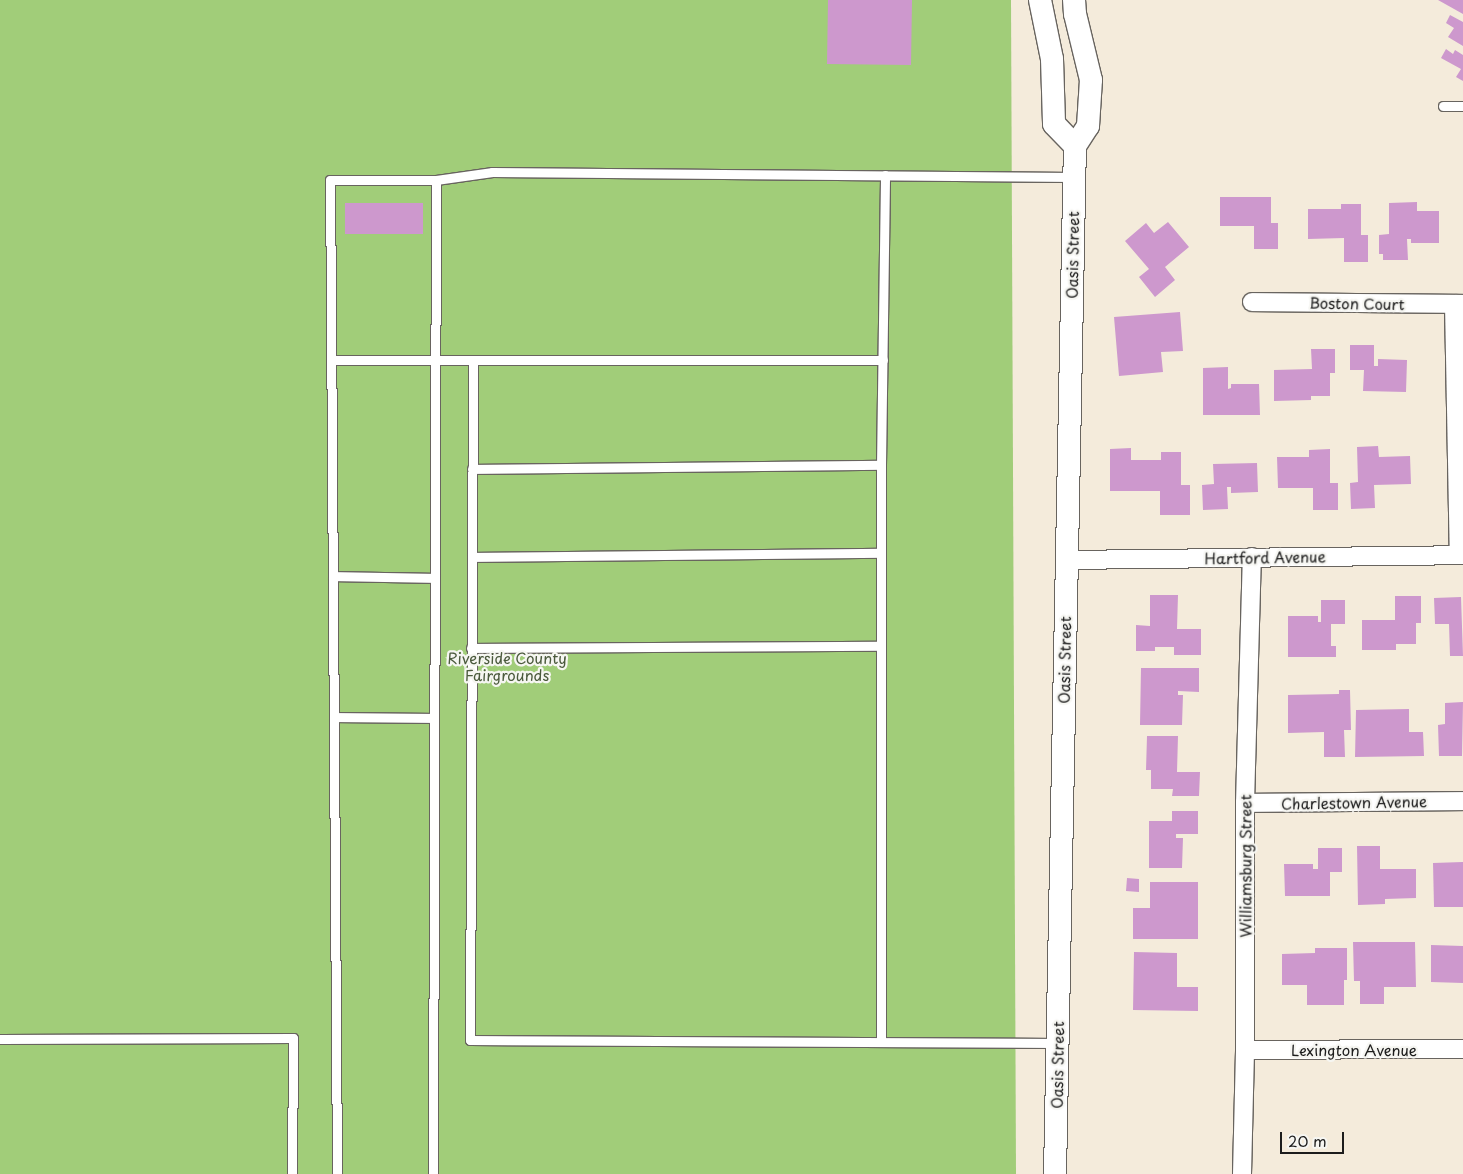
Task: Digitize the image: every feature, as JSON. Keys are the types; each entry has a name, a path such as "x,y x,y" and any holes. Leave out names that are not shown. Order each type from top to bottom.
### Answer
{"street":[{"path":"1040,0 1052,59 1054,124 1075,146"},
{"name":"Oasis Street","path":"1055,1174 1075,146 1088,126 1091,80 1075,14 1074,0"},
{"name":"Boston Court","path":"1252,302 1459,304"},
{"path":"1459,304 1461,555"},
{"name":"Hartford Avenue","path":"1066,560 1461,555"},
{"name":"Williamsburg Street","path":"1242,1174 1246,1050 1245,803 1252,557"},
{"name":"Charlestown Avenue","path":"1245,803 1463,801"},
{"name":"Lexington Avenue","path":"1246,1050 1463,1049"}],"lane":[{"path":"1443,106 1463,106"},
{"path":"337,1174 330,180 436,180 492,172 1074,177"},
{"path":"881,1042 880,646 885,175"},
{"path":"433,1174 436,180"},
{"path":"331,360 883,360"},
{"path":"473,361 470,1040 1058,1043"},
{"path":"472,469 881,465"},
{"path":"472,557 881,553"},
{"path":"333,576 435,578"},
{"path":"471,648 880,646"},
{"path":"334,717 434,718"},
{"path":"0,1039 293,1038 292,1174"}],"green space":[{"name":"Riverside County Fairgrounds","path":"0,0 1011,0 1016,1174 0,1174"}],"building":[{"path":"828,0 912,0 911,65 827,64"},
{"path":"1438,0 1463,0 1463,14"},
{"path":"1450,15 1463,22 1463,46 1448,37 1454,28 1446,23"},
{"path":"1446,49 1453,54 1455,50 1463,55 1463,81 1456,77 1461,69 1441,58"},
{"path":"1220,197 1271,197 1271,223 1278,223 1278,249 1254,249 1254,226 1220,226"},
{"path":"1417,202 1417,211 1439,211 1439,243 1411,243 1411,239 1407,239 1408,260 1383,260 1383,254 1379,254 1379,235 1389,234 1389,203"},
{"path":"345,203 423,203 423,234 345,234"},
{"path":"1341,204 1361,204 1361,235 1368,235 1368,262 1344,262 1344,238 1308,239 1308,209 1341,209"},
{"path":"1168,222 1189,247 1165,267 1175,280 1155,297 1139,277 1149,269 1125,241 1146,223 1154,233"},
{"path":"1180,312 1183,351 1161,352 1163,372 1119,376 1114,317"},
{"path":"1350,345 1374,345 1374,366 1378,366 1378,359 1407,360 1406,392 1363,391 1364,370 1350,370"},
{"path":"1311,349 1335,349 1335,373 1330,373 1330,396 1311,396 1311,400 1274,401 1274,370 1312,369"},
{"path":"1228,367 1228,389 1231,388 1231,384 1259,384 1260,415 1203,415 1203,368"},
{"path":"1378,446 1379,457 1410,456 1411,484 1374,485 1375,508 1351,509 1350,483 1358,482 1357,447"},
{"path":"1131,448 1131,460 1161,460 1161,452 1181,452 1181,485 1190,485 1190,515 1160,515 1160,491 1110,491 1110,449"},
{"path":"1330,449 1330,483 1338,483 1338,510 1313,510 1313,488 1278,488 1277,457 1309,457 1309,450"},
{"path":"1257,463 1258,492 1231,493 1231,487 1227,487 1228,509 1203,510 1202,485 1214,484 1213,464"},
{"path":"1150,595 1178,595 1177,629 1201,629 1201,655 1174,655 1174,647 1155,647 1155,651 1136,651 1136,625 1150,626"},
{"path":"1395,596 1421,596 1421,623 1416,623 1416,644 1396,644 1396,650 1362,650 1362,620 1395,620"},
{"path":"1461,597 1463,656 1450,656 1449,624 1435,624 1434,598"},
{"path":"1321,600 1345,600 1345,624 1331,624 1331,646 1336,646 1336,657 1288,657 1288,616 1318,616 1318,622 1321,622"},
{"path":"1141,668 1199,668 1199,692 1178,691 1178,695 1183,695 1182,725 1140,725"},
{"path":"1339,690 1350,690 1351,730 1344,730 1345,757 1324,757 1324,732 1288,733 1288,695 1339,694"},
{"path":"1463,702 1462,756 1439,756 1438,725 1445,724 1445,703"},
{"path":"1409,709 1409,732 1423,732 1424,756 1355,757 1356,710"},
{"path":"1147,736 1178,736 1177,772 1200,772 1199,796 1172,796 1173,789 1151,789 1151,770 1146,770"},
{"path":"1172,811 1198,811 1198,834 1176,834 1176,838 1183,838 1182,868 1149,868 1149,821 1172,821"},
{"path":"1357,846 1380,846 1380,869 1416,869 1416,898 1385,899 1385,904 1358,905"},
{"path":"1318,848 1342,848 1342,872 1330,872 1330,896 1285,896 1284,864 1313,864 1313,869 1318,869"},
{"path":"1463,862 1463,907 1434,907 1433,863"},
{"path":"1127,878 1139,879 1139,892 1126,891"},
{"path":"1150,882 1198,882 1198,939 1133,939 1133,908 1150,908"},
{"path":"1353,942 1415,942 1416,987 1384,987 1384,1004 1360,1004 1360,981 1354,981"},
{"path":"1431,945 1463,946 1463,983 1431,982"},
{"path":"1315,948 1347,948 1347,980 1344,980 1344,1005 1307,1005 1307,985 1282,985 1282,954 1315,953"},
{"path":"1134,952 1177,953 1177,987 1198,987 1198,1011 1133,1010"}]}
